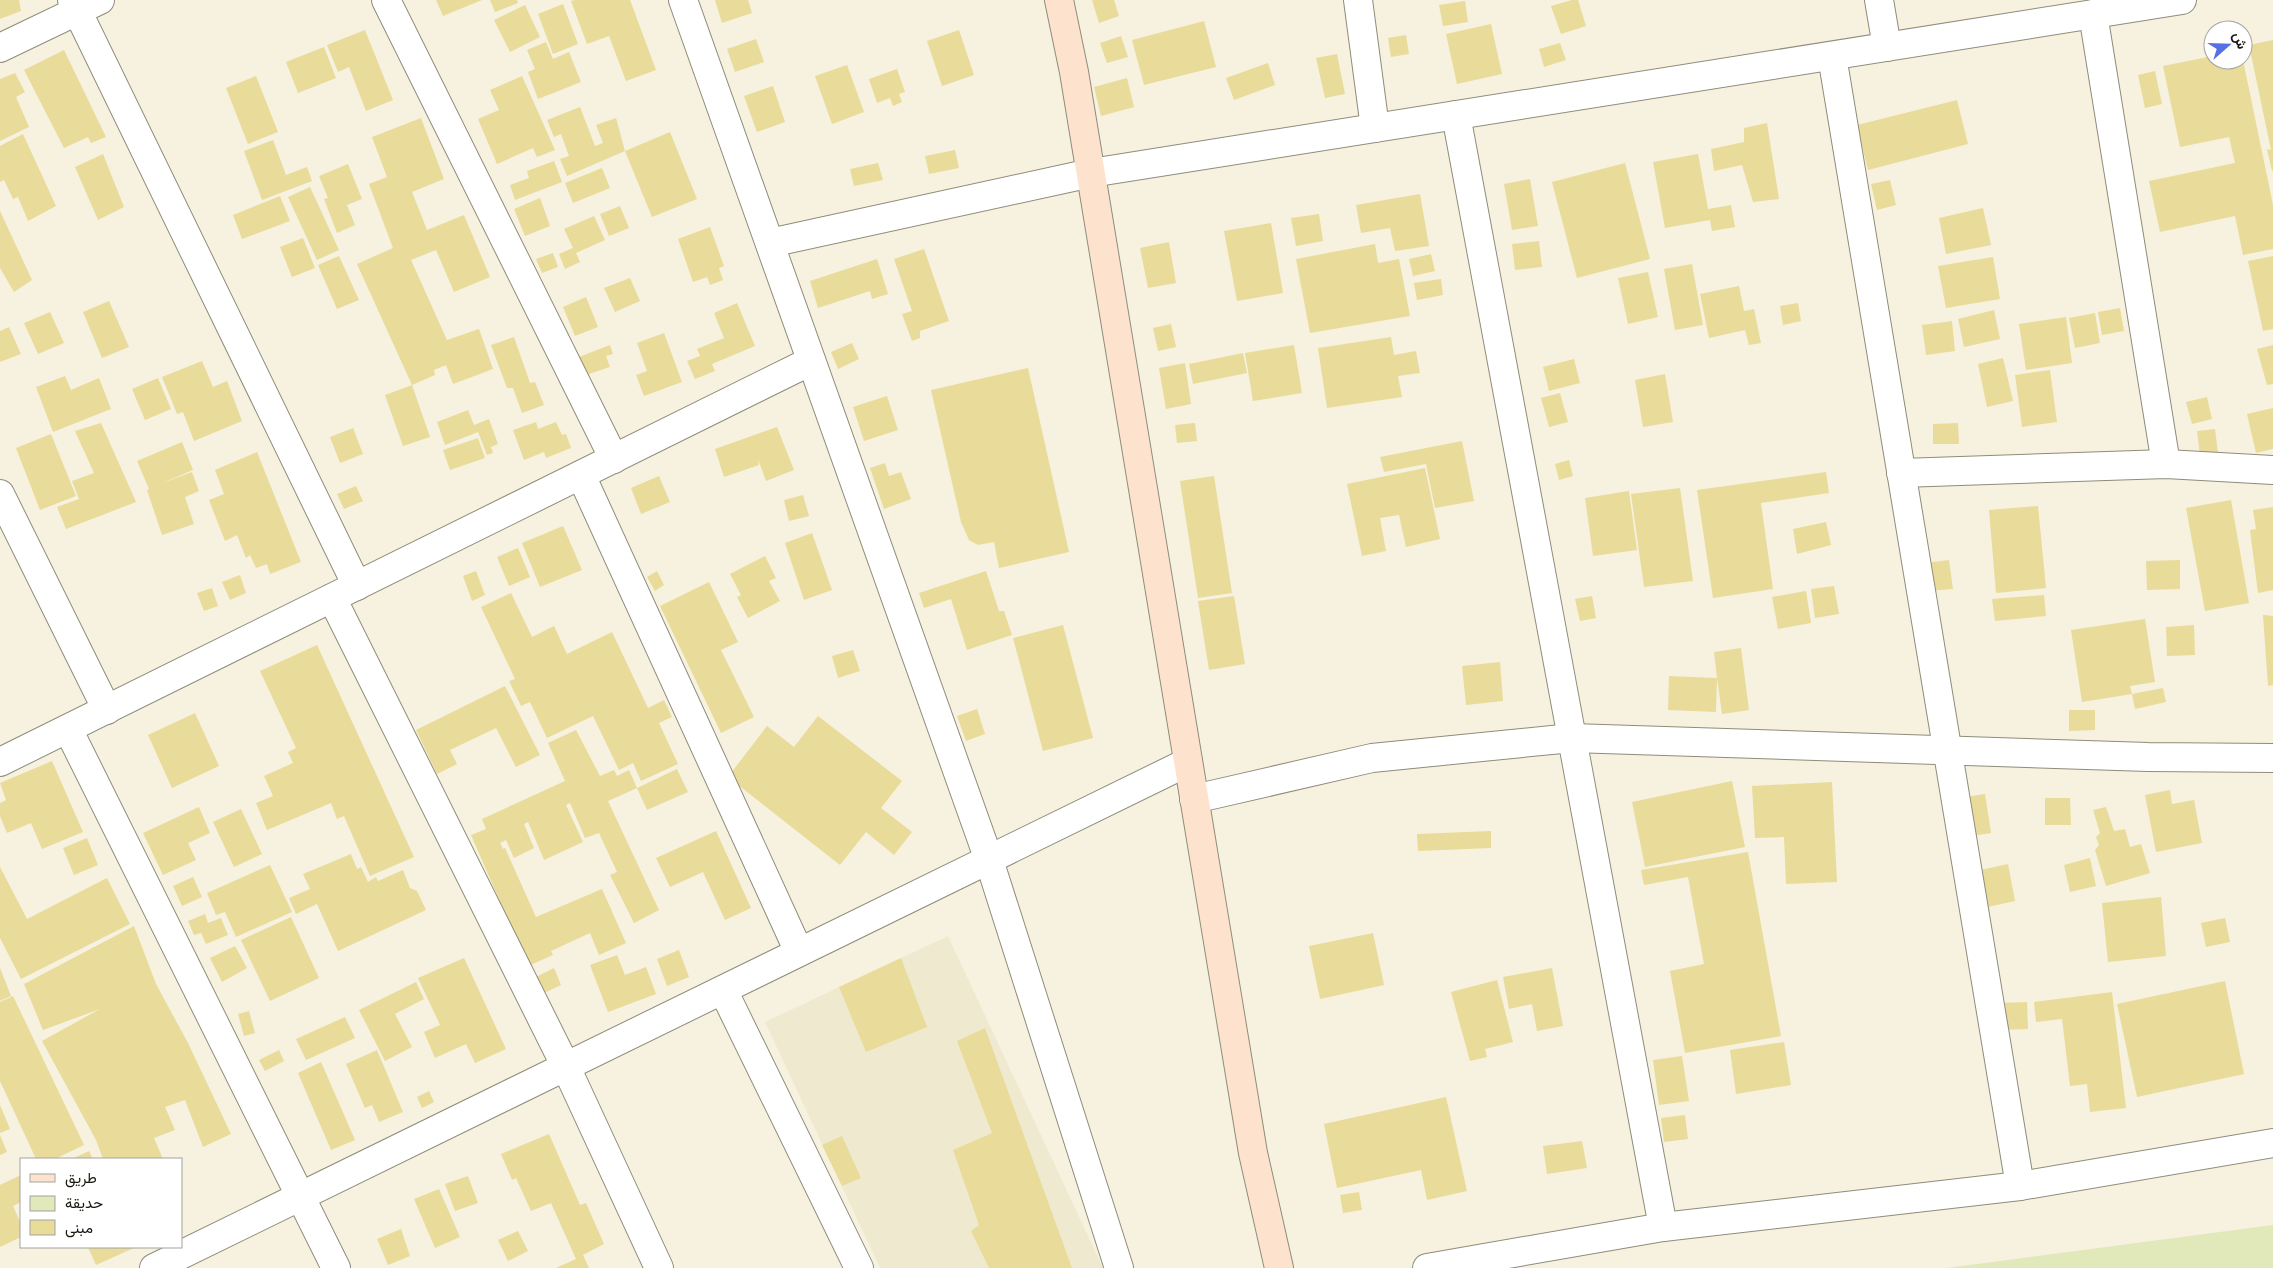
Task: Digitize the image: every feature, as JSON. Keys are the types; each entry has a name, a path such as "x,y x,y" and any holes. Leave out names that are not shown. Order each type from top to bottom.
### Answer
{"street":[{"path":"386,0 614,458"},
{"path":"683,0 989,860 1119,1268"},
{"path":"1059,0 1074,72 1091,173 1253,1153 1279,1268"},
{"path":"1358,0 1375,128"},
{"path":"1879,0 1887,47"},
{"path":"770,243 1091,173 2177,0"},
{"path":"0,48 83,4 357,586"},
{"path":"2093,14 2166,464"},
{"path":"1832,56 2020,1186"},
{"path":"1456,115 1663,1227"},
{"path":"0,762 811,361"},
{"path":"1901,474 2166,464 2273,470"},
{"path":"580,475 800,952"},
{"path":"0,494 106,710"},
{"path":"332,598 566,1068 659,1268"},
{"path":"68,729 301,1194 336,1268"},
{"path":"1194,799 1372,758 1572,738 2148,757 2273,758"},
{"path":"154,1268 301,1194 566,1068 1188,762"},
{"path":"723,990 859,1268"},
{"path":"1427,1268 1663,1227 2020,1186 2273,1143"}],"shaded area":[{"path":"948,936 1103,1268 880,1268 765,1022"}],"green space":[{"path":"2273,1225 2273,1268 1947,1268"}],"building":[{"path":"0,0 19,0 21,11 0,19"},
{"path":"436,0 482,0 443,16"},
{"path":"490,0 517,0 518,3 495,12"},
{"path":"630,0 656,70 626,81 609,36 587,44 571,1"},
{"path":"715,0 748,0 752,13 722,23"},
{"path":"1092,0 1114,0 1119,16 1099,23"},
{"path":"1578,0 1586,26 1561,34 1551,6"},
{"path":"1465,1 1468,22 1443,26 1439,5"},
{"path":"563,4 578,44 553,54 538,14"},
{"path":"525,5 540,37 510,52 494,20"},
{"path":"1204,21 1216,67 1144,85 1132,40"},
{"path":"1491,24 1502,74 1457,84 1446,34"},
{"path":"365,30 393,100 366,111 349,67 338,72 327,45"},
{"path":"959,30 974,75 942,86 927,41"},
{"path":"1406,35 1409,54 1391,57 1388,38"},
{"path":"1121,36 1128,57 1107,63 1100,43"},
{"path":"756,39 764,62 735,72 727,49"},
{"path":"2273,40 2273,171 2267,149 2271,150 2253,64 2253,44"},
{"path":"546,42 553,59 569,52 581,82 538,99 528,72 535,69 527,50"},
{"path":"1560,43 1566,60 1544,67 1539,49"},
{"path":"324,47 336,78 298,93 286,62"},
{"path":"64,50 106,137 91,143 88,137 64,148 24,70"},
{"path":"1337,54 1345,94 1325,98 1316,58"},
{"path":"2203,58 2203,70 2245,70 2273,205 2273,249 2243,255 2235,216 2160,232 2149,181 2235,163 2229,137 2180,147 2163,66"},
{"path":"1268,63 1275,85 1234,100 1226,78"},
{"path":"847,65 864,112 832,124 815,76"},
{"path":"897,69 905,92 899,94 902,102 893,106 890,98 877,103 869,79"},
{"path":"2155,71 2162,104 2145,108 2138,75"},
{"path":"15,73 25,92 16,97 29,127 0,141 0,79"},
{"path":"256,76 278,132 248,144 226,88"},
{"path":"522,76 555,150 537,157 533,148 497,164 478,119 499,110 490,90"},
{"path":"1127,78 1134,107 1101,116 1094,87"},
{"path":"773,86 785,122 757,132 744,96"},
{"path":"1957,100 1968,144 1868,170 1857,125"},
{"path":"580,107 595,146 603,143 596,125 616,118 625,151 567,176 560,159 569,156 561,134 554,137 547,120"},
{"path":"421,118 444,179 412,192 427,230 464,215 490,277 454,292 436,250 411,260 447,340 479,329 493,369 453,384 446,365 434,370 435,375 412,385 357,264 393,248 369,184 387,177 372,137"},
{"path":"1767,123 1779,199 1753,202 1742,165 1714,171 1711,149 1744,142 1744,128"},
{"path":"670,132 697,199 652,217 625,151"},
{"path":"23,134 56,206 28,221 18,197 13,199 4,180 0,182 0,146"},
{"path":"273,140 286,175 307,167 312,181 262,200 244,151"},
{"path":"955,150 959,168 929,174 925,156"},
{"path":"103,154 124,207 98,220 75,167"},
{"path":"1698,154 1708,209 1731,205 1735,227 1712,231 1710,220 1665,228 1653,162"},
{"path":"554,161 562,182 515,200 510,185 529,178 527,171"},
{"path":"878,163 883,180 854,186 850,169"},
{"path":"1625,163 1650,259 1577,278 1552,182"},
{"path":"348,164 362,199 347,205 355,225 337,233 324,199 328,198 319,176"},
{"path":"602,168 610,188 573,203 565,183"},
{"path":"1530,179 1538,226 1512,230 1504,184"},
{"path":"1890,180 1896,205 1877,210 1871,184"},
{"path":"310,187 339,250 317,260 288,197"},
{"path":"1420,194 1429,246 1395,251 1390,228 1361,233 1356,205"},
{"path":"280,196 290,221 242,239 233,215"},
{"path":"540,198 550,226 525,236 514,209"},
{"path":"620,206 629,228 609,236 600,214"},
{"path":"1983,208 1991,245 1946,254 1939,218"},
{"path":"0,211 32,280 14,292 0,268"},
{"path":"1319,214 1323,241 1296,246 1291,218"},
{"path":"594,216 605,240 576,253 580,262 565,269 559,254 573,248 564,229"},
{"path":"1271,223 1283,293 1237,301 1224,231"},
{"path":"710,227 724,266 719,268 723,280 710,285 707,277 693,282 678,239"},
{"path":"303,238 315,268 292,277 280,247"},
{"path":"1539,241 1542,267 1515,270 1512,244"},
{"path":"1169,242 1176,283 1148,288 1140,248"},
{"path":"1375,244 1378,263 1399,259 1410,316 1310,333 1296,259"},
{"path":"924,249 949,321 920,331 920,338 912,341 902,314 912,311 894,259"},
{"path":"553,253 558,267 542,273 536,259"},
{"path":"1431,254 1435,271 1413,276 1409,259"},
{"path":"339,256 359,300 337,309 318,265"},
{"path":"2273,256 2273,329 2263,331 2248,261"},
{"path":"1993,257 2000,299 1946,308 1938,266"},
{"path":"877,259 888,294 872,299 870,291 818,308 810,281"},
{"path":"1692,264 1703,325 1675,330 1664,269"},
{"path":"1648,272 1658,317 1628,324 1618,278"},
{"path":"630,278 640,301 615,312 604,288"},
{"path":"1441,279 1443,295 1417,300 1414,283"},
{"path":"1739,286 1744,311 1754,309 1761,343 1749,345 1745,330 1709,338 1700,294"},
{"path":"586,297 598,327 575,336 563,307"},
{"path":"109,301 129,347 102,358 83,312"},
{"path":"737,303 755,346 712,364 715,371 695,379 687,361 700,356 697,349 724,338 714,313"},
{"path":"1798,303 1801,321 1783,325 1780,306"},
{"path":"2120,308 2124,331 2102,335 2098,312"},
{"path":"1994,310 2000,339 1964,347 1958,319"},
{"path":"50,312 64,343 38,354 24,323"},
{"path":"2095,313 2100,343 2075,348 2069,318"},
{"path":"2066,317 2072,363 2026,370 2019,324"},
{"path":"1952,321 1955,351 1926,355 1922,325"},
{"path":"1171,324 1176,347 1158,351 1153,328"},
{"path":"9,327 21,354 0,362 0,331"},
{"path":"664,333 682,382 644,396 636,375 647,371 637,343"},
{"path":"514,337 530,383 535,382 544,405 522,413 513,388 507,388 491,345"},
{"path":"1391,337 1394,355 1416,351 1420,373 1398,376 1402,397 1327,408 1318,348"},
{"path":"852,343 859,359 838,369 831,352"},
{"path":"610,345 613,354 606,356 610,367 586,375 579,357"},
{"path":"1294,345 1302,393 1253,401 1245,353"},
{"path":"2273,345 2273,384 2267,385 2257,349"},
{"path":"1243,353 1247,373 1193,384 1189,364"},
{"path":"2003,358 2013,401 1987,407 1978,364"},
{"path":"1574,359 1580,383 1549,391 1543,367"},
{"path":"202,361 213,387 227,381 242,421 194,441 183,412 177,414 162,377"},
{"path":"1185,363 1191,404 1166,409 1159,368"},
{"path":"1028,368 1069,552 999,568 994,542 978,545 969,540 961,522 931,390"},
{"path":"2050,370 2057,422 2022,427 2015,375"},
{"path":"1665,374 1673,422 1643,427 1635,380"},
{"path":"65,376 71,390 99,378 111,409 53,432 36,387"},
{"path":"158,378 171,409 145,420 132,389"},
{"path":"412,385 430,437 403,446 385,395"},
{"path":"1560,393 1568,422 1549,427 1541,398"},
{"path":"887,396 898,430 864,441 853,407"},
{"path":"2207,397 2212,419 2192,424 2186,402"},
{"path":"2273,408 2273,449 2256,453 2247,414"},
{"path":"468,410 474,425 489,419 498,444 491,447 493,453 487,455 478,432 445,445 437,422"},
{"path":"536,422 538,429 556,422 562,435 566,434 571,448 546,458 544,452 524,460 513,430"},
{"path":"101,423 136,502 66,529 57,507 79,499 72,481 94,473 75,431"},
{"path":"1195,423 1197,441 1177,443 1175,425"},
{"path":"1958,423 1959,444 1933,444 1933,424"},
{"path":"777,427 794,470 766,481 758,459 759,465 724,477 715,449"},
{"path":"353,428 363,454 340,463 330,437"},
{"path":"2215,429 2218,453 2200,455 2197,431"},
{"path":"51,434 76,496 40,510 16,448"},
{"path":"478,438 485,458 450,470 443,450"},
{"path":"1462,441 1474,501 1435,508 1426,464 1384,472 1380,457"},
{"path":"182,442 193,470 160,484 192,472 199,491 185,497 194,524 162,535 147,490 149,489 137,461"},
{"path":"257,452 301,562 270,574 267,564 256,568 250,555 246,558 237,535 225,541 209,500 224,494 215,470"},
{"path":"1569,460 1573,476 1559,480 1555,464"},
{"path":"885,463 889,476 901,472 911,499 884,509 870,468"},
{"path":"1425,468 1440,539 1406,547 1399,515 1380,518 1386,551 1362,556 1347,484"},
{"path":"1826,472 1829,493 1761,503 1773,589 1713,598 1697,490"},
{"path":"659,476 670,502 641,514 631,488"},
{"path":"1214,476 1232,593 1198,598 1180,481"},
{"path":"356,486 363,501 344,509 337,494"},
{"path":"1680,488 1693,581 1644,587 1631,494"},
{"path":"1629,491 1637,550 1593,556 1585,498"},
{"path":"803,495 809,516 789,521 784,500"},
{"path":"2231,500 2249,603 2205,611 2186,508"},
{"path":"2038,506 2046,588 1996,593 1989,510"},
{"path":"2273,507 2273,590 2258,593 2250,530 2256,529 2253,510"},
{"path":"1826,522 1831,545 1797,554 1793,529"},
{"path":"563,526 582,570 540,587 522,543"},
{"path":"812,533 832,590 804,600 785,543"},
{"path":"518,548 530,577 509,586 497,557"},
{"path":"765,556 776,578 769,581 780,601 748,618 737,597 741,595 730,574"},
{"path":"1949,560 1953,589 1928,591 1925,563"},
{"path":"2180,560 2180,589 2147,590 2146,561"},
{"path":"476,571 485,595 472,601 463,576"},
{"path":"657,571 664,585 655,591 647,577"},
{"path":"986,571 999,611 1004,611 1012,635 967,650 951,599 924,608 919,593"},
{"path":"240,575 246,593 230,600 222,582"},
{"path":"709,582 738,642 721,650 754,717 721,733 660,606"},
{"path":"1834,586 1839,614 1815,618 1811,589"},
{"path":"212,588 218,606 204,611 197,593"},
{"path":"1806,591 1811,623 1778,629 1772,597"},
{"path":"511,593 532,637 554,626 567,654 612,632 648,708 664,700 672,717 659,723 678,764 641,781 633,763 619,770 593,716 547,738 530,702 521,706 509,681 515,679 481,607"},
{"path":"2044,595 2046,616 1995,621 1992,599"},
{"path":"1234,596 1245,664 1209,670 1198,601"},
{"path":"1592,596 1596,618 1580,621 1575,599"},
{"path":"2263,615 2273,616 2273,685 2268,686"},
{"path":"2145,619 2155,682 2130,686 2132,694 2082,702 2071,630"},
{"path":"1063,625 1093,738 1043,751 1013,638"},
{"path":"2194,625 2195,655 2167,656 2166,627"},
{"path":"317,645 414,857 370,876 344,816 337,819 331,803 267,830 256,803 273,796 264,776 293,763 288,752 296,748 260,671"},
{"path":"1741,648 1749,710 1722,714 1714,652"},
{"path":"853,650 860,671 838,678 832,656"},
{"path":"1500,662 1503,701 1466,705 1462,666"},
{"path":"1669,676 1717,678 1716,712 1668,710"},
{"path":"505,686 540,755 516,767 496,728 450,750 457,764 437,774 416,730"},
{"path":"2163,688 2166,702 2135,709 2132,694"},
{"path":"977,709 985,734 966,741 957,716"},
{"path":"2069,710 2095,710 2095,730 2069,731"},
{"path":"195,713 219,766 172,788 148,735"},
{"path":"818,716 902,781 881,808 912,832 894,855 866,832 840,865 728,777 767,726 794,747"},
{"path":"576,730 600,776 614,770 617,776 629,770 637,788 608,801 659,910 634,923 610,875 617,872 599,833 585,838 570,803 566,805 583,842 544,860 528,822 524,824 534,848 514,858 506,840 500,843 503,849 505,848 536,917 602,889 626,943 599,955 590,933 551,951 553,955 528,966 471,835 486,829 482,819 565,781 548,743"},
{"path":"52,761 83,832 42,849 31,823 7,833 0,816 0,803 6,800 0,783"},
{"path":"677,769 688,792 647,810 637,788"},
{"path":"1732,781 1745,847 1645,867 1632,802"},
{"path":"1832,782 1837,882 1786,884 1784,837 1755,838 1752,786"},
{"path":"2170,790 2172,804 2194,800 2202,843 2156,852 2145,795"},
{"path":"1985,794 1991,833 1971,836 1965,797"},
{"path":"2045,798 2070,798 2071,825 2045,825"},
{"path":"199,807 210,833 188,843 196,860 163,875 143,833"},
{"path":"2106,807 2114,831 2125,829 2130,847 2141,844 2150,873 2106,886 2095,850 2099,845 2096,837 2100,833 2093,810"},
{"path":"241,809 262,854 234,867 213,822"},
{"path":"716,831 751,908 725,920 703,872 670,887 656,858"},
{"path":"1491,831 1491,848 1418,851 1417,834"},
{"path":"87,838 98,865 74,875 63,848"},
{"path":"1748,852 1781,1036 1685,1053 1670,971 1704,964 1688,877 1644,885 1641,870"},
{"path":"351,854 357,869 361,867 368,882 376,877 378,881 403,870 410,888 417,891 426,910 338,951 317,904 296,914 289,898 310,889 303,874"},
{"path":"2090,858 2096,886 2070,892 2064,865"},
{"path":"2008,864 2015,901 1983,908 1976,871"},
{"path":"270,865 292,912 236,937 225,912 216,915 207,893"},
{"path":"0,867 27,919 107,878 130,924 21,979 0,938"},
{"path":"193,877 202,897 182,906 173,886"},
{"path":"2161,897 2166,956 2108,962 2102,903"},
{"path":"205,914 208,923 221,918 228,935 206,944 201,933 194,935 188,921"},
{"path":"291,917 319,978 270,1001 241,940"},
{"path":"2225,918 2230,942 2206,947 2201,923"},
{"path":"134,926 156,984 188,1043 231,1134 203,1147 185,1100 165,1107 175,1130 154,1138 163,1158 103,1158 96,1140 42,1041 100,1009 43,1030 24,984"},
{"path":"1373,933 1384,985 1320,999 1309,946"},
{"path":"235,946 247,968 222,982 210,958"},
{"path":"679,950 689,977 667,986 657,959"},
{"path":"617,955 625,975 646,967 656,994 608,1012 590,965"},
{"path":"464,958 506,1049 475,1063 466,1044 435,1058 424,1032 440,1025 418,978"},
{"path":"901,958 927,1027 866,1052 839,987"},
{"path":"0,968 11,996 0,1001"},
{"path":"554,968 561,985 540,995 532,979"},
{"path":"1552,968 1563,1026 1537,1031 1532,1004 1509,1009 1503,977"},
{"path":"1497,980 1513,1042 1485,1049 1487,1057 1470,1061 1451,992"},
{"path":"2225,981 2244,1074 2137,1097 2117,1004"},
{"path":"416,982 424,999 395,1014 412,1047 385,1061 359,1010"},
{"path":"2112,992 2126,1108 2090,1112 2087,1084 2070,1086 2062,1019 2036,1022 2034,1002"},
{"path":"13,996 84,1145 57,1158 36,1158 0,1081 0,1002"},
{"path":"2027,1002 2028,1029 2001,1030 1999,1003"},
{"path":"249,1011 255,1033 244,1036 238,1014"},
{"path":"345,1017 355,1038 306,1060 296,1039"},
{"path":"985,1028 1072,1268 989,1268 971,1231 979,1225 953,1150 992,1133 957,1041"},
{"path":"1784,1042 1791,1085 1736,1094 1730,1050"},
{"path":"279,1050 284,1061 265,1071 259,1060"},
{"path":"377,1050 403,1112 379,1122 372,1105 365,1108 346,1064"},
{"path":"1682,1056 1689,1101 1659,1105 1653,1060"},
{"path":"321,1062 355,1140 331,1150 298,1073"},
{"path":"429,1091 434,1102 422,1108 417,1097"},
{"path":"1446,1097 1467,1191 1427,1200 1421,1170 1337,1188 1324,1124"},
{"path":"0,1105 10,1129 0,1133"},
{"path":"1685,1115 1688,1139 1664,1142 1661,1118"},
{"path":"549,1134 580,1205 586,1203 604,1244 583,1255 589,1268 556,1268 576,1259 551,1203 531,1211 516,1178 512,1180 501,1154"},
{"path":"0,1135 7,1152 0,1155"},
{"path":"842,1136 861,1178 842,1186 822,1145"},
{"path":"1582,1141 1587,1168 1547,1174 1543,1146"},
{"path":"89,1151 92,1158 74,1158"},
{"path":"20,1175 20,1202 13,1206 20,1222 20,1237 0,1247 0,1185"},
{"path":"468,1176 478,1203 455,1211 445,1184"},
{"path":"439,1189 460,1237 435,1248 414,1199"},
{"path":"1359,1192 1362,1210 1343,1213 1340,1195"},
{"path":"401,1229 410,1256 388,1265 377,1239"},
{"path":"518,1231 528,1251 508,1261 498,1240"},
{"path":"88,1248 134,1248 96,1265"}]}
